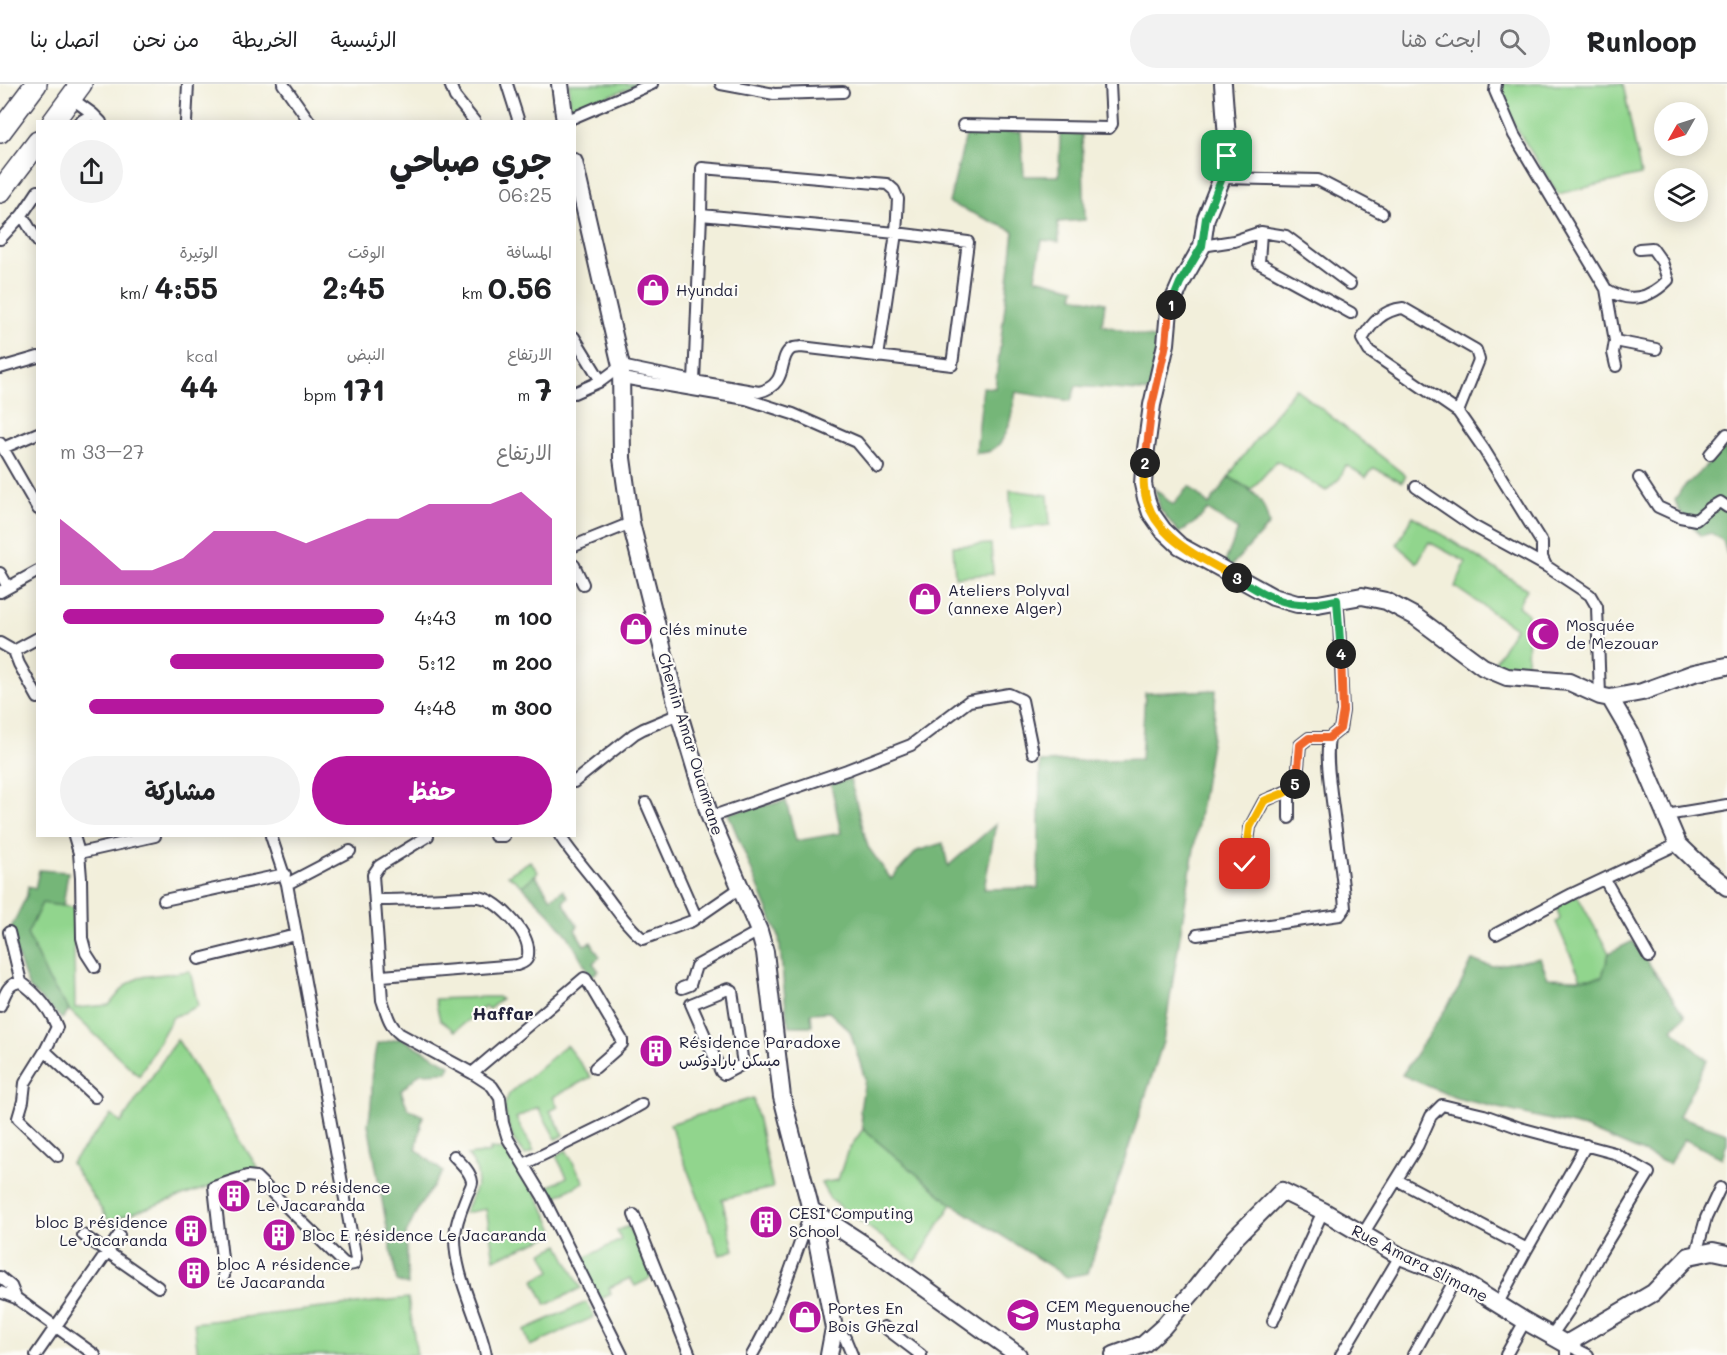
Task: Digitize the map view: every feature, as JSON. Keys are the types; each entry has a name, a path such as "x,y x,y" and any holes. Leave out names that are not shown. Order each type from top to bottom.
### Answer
{"highway":[{"path":"0,132 36,84"},
{"path":"54,120 76,91"},
{"path":"0,192 36,145"}],"street":[{"path":"188,84 190,120"},
{"path":"283,84 309,120"},
{"path":"450,84 455,97 473,120"},
{"path":"507,84 518,120"},
{"path":"560,84 564,120"},
{"path":"566,120 652,84"},
{"path":"721,84 774,94 843,92"},
{"path":"963,125 1109,128 1112,124 1110,84"},
{"path":"1223,84 1227,156 1222,178 1206,218 1202,246 1180,283 1169,310 1166,344 1152,405 1145,456 1143,484 1146,498 1151,513 1163,530 1180,546 1273,597 1297,604 1362,596 1386,601 1416,617 1483,667 1507,677 1569,682 1605,697 1642,692 1694,673 1727,666"},
{"path":"1496,84 1495,91 1514,135 1606,289 1615,341 1613,353 1616,366"},
{"path":"76,91 97,118"},
{"path":"694,381 702,168 887,184 894,190 898,200 896,233 878,357"},
{"name":"Chemin Amar Ouamrane","path":"576,171 622,372 622,458 631,523 679,714 710,817 759,931 765,952 782,1097 811,1210 834,1328 829,1355"},
{"path":"1222,178 1318,180 1382,213"},
{"path":"0,239 22,215 36,194"},
{"path":"22,215 36,239"},
{"path":"576,392 622,372 759,392 767,390 779,380 787,354 791,349 801,347 952,365 968,242 701,215"},
{"path":"1202,246 1234,241 1261,232 1286,236 1350,284"},
{"path":"1261,232 1259,263 1350,313"},
{"path":"1606,289 1616,296 1642,298 1659,289 1668,280 1662,262 1652,248 1639,249"},
{"path":"1458,412 1479,360 1476,350 1403,308 1392,309 1371,324 1362,339 1369,351 1458,412 1542,543 1542,557 1546,566"},
{"path":"576,340 601,381"},
{"path":"1615,341 1656,349"},
{"path":"0,368 36,358"},
{"path":"622,372 746,399 793,414 857,442 878,467"},
{"path":"36,434 2,445 36,505"},
{"path":"1710,454 1727,434"},
{"path":"1639,478 1658,507 1680,517 1696,520 1720,502 1727,507"},
{"path":"1416,487 1473,526 1546,566 1590,595 1597,607 1605,697 1631,734 1678,844 1727,887"},
{"path":"576,545 631,523"},
{"path":"576,569 584,584"},
{"path":"0,573 4,590 36,573"},
{"path":"1245,864 1248,836 1259,808 1264,801 1294,788 1300,745 1309,738 1329,738 1340,729 1343,711 1337,600"},
{"path":"14,651 36,639"},
{"path":"0,643 14,651 36,694"},
{"path":"710,817 848,770 911,745 969,701 1009,694 1022,700 1033,753"},
{"path":"576,780 634,734 679,714"},
{"path":"1197,935 1340,915 1345,908 1327,750 1329,738"},
{"path":"1289,791 1289,818"},
{"path":"646,803 696,917"},
{"path":"1666,815 1727,805"},
{"path":"74,837 79,853 81,878 82,938 86,953 95,968"},
{"path":"79,853 151,837"},
{"path":"224,1276 214,1187 247,1176 256,1178 344,1263 349,1266 354,1264 356,1259 286,879 271,837"},
{"path":"426,837 404,849 375,870 373,875 382,1000 388,1019 400,1034 492,1086 500,1098 502,1123 508,1139 543,1197 622,1355"},
{"path":"561,837 626,923 643,939 692,921 740,888"},
{"path":"1496,934 1572,894 1678,844"},
{"path":"164,900 286,879 351,851"},
{"path":"1605,880 1649,957"},
{"path":"375,900 480,897 497,906 521,930 527,943 527,960 517,965 382,976"},
{"path":"682,988 690,985 696,966 759,931"},
{"path":"9,932 21,982 46,1004 57,1027 25,1083 18,1118 58,1156"},
{"path":"200,959 296,935"},
{"path":"472,1073 584,978 622,1040 622,1044 595,1068"},
{"path":"0,1006 9,986 14,982 21,982"},
{"path":"728,989 732,991 743,1064 741,1066 724,1074 721,1072 691,1004 728,989"},
{"path":"45,1051 95,1097"},
{"path":"524,1164 642,1104"},
{"path":"1363,1234 1418,1145 1431,1116 1442,1106 1484,1115 1520,1128 1614,1153 1649,1173 1599,1255 1569,1310 1561,1345"},
{"path":"1498,1303 1586,1145"},
{"path":"454,1156 469,1173 472,1183 458,1217 455,1232 456,1250 486,1355"},
{"path":"1397,1180 1527,1249"},
{"path":"1696,1254 1706,1218 1720,1188"},
{"name":"Rue Amara Slimane","path":"1114,1355 1144,1344 1163,1327 1235,1238 1282,1191 1323,1211 1400,1256 1456,1278 1561,1345"},
{"path":"752,1355 763,1337 789,1276 811,1210 868,1247 1015,1354"},
{"path":"1273,1321 1323,1211"},
{"path":"634,1215 690,1355"},
{"path":"83,1235 158,1287"},
{"path":"36,1355 119,1235"},
{"path":"1561,1345 1653,1293 1689,1256 1713,1251 1727,1254"},
{"path":"1341,1355 1400,1256"},
{"path":"0,1277 11,1286 16,1298"},
{"path":"1413,1355 1456,1278"},
{"path":"0,1292 16,1298 95,1355"},
{"path":"1506,1355 1525,1321"},
{"path":"884,1327 921,1355"},
{"path":"834,1328 844,1338 852,1355"},
{"path":"1561,1345 1588,1355"}],"green space":[{"path":"569,84 638,84 570,112"},
{"path":"1503,84 1623,84 1641,175 1558,194 1516,128 1501,93"},
{"path":"967,131 1021,132 1024,176 1059,176 1060,133 1082,134 1085,220 1058,222 1059,242 1042,240 1035,278 1075,288 1073,296 1105,303 1102,325 1160,340 1150,392 1076,386 1071,401 1016,392 1009,425 1002,441 990,451 981,453 976,453 983,387 995,388 1014,231 949,203"},
{"path":"1295,388 1406,476 1402,482 1374,468 1366,477 1346,465 1340,478 1326,491 1277,461 1251,490 1229,477"},
{"path":"1727,446 1727,555 1723,541 1711,533 1701,536 1678,509 1675,500 1681,490"},
{"path":"1229,477 1261,501 1269,525 1231,566 1225,562 1238,530 1208,510 1179,533 1160,509 1155,489 1173,505 1189,486 1209,505"},
{"path":"1010,490 1048,495 1050,525 1011,529"},
{"path":"1413,516 1527,589 1518,606 1528,614 1527,672 1509,672 1493,665 1515,628 1455,587 1466,562 1429,542 1417,563 1397,544"},
{"path":"991,544 993,574 955,577 953,546"},
{"path":"1216,690 1214,724 1163,1042 1088,1273 1067,1277 952,1204 863,1129 860,1110 865,1079 850,1031 829,1012 811,1013 812,1026 790,1026 787,1019 779,937 728,813 786,801 796,841 841,833 831,784 850,779 868,847 891,879 917,851 943,843 948,866 996,824 984,889 1038,888 1040,762 1141,759 1145,693"},
{"path":"530,861 538,872 522,886 508,875"},
{"path":"39,870 68,872 63,906 42,903 27,934 49,981 69,1010 62,1019 29,988 9,932 27,895 28,886 35,889"},
{"path":"535,875 551,898 563,890 568,897 563,902 578,926 575,930 584,945 591,942 600,957 593,963 599,971 591,976 568,936 522,886"},
{"path":"1577,895 1609,953 1603,977 1581,979 1556,922 1560,919 1556,906"},
{"path":"42,903 77,908 74,950 75,1008 109,1005 126,985 140,977 190,971 198,1006 173,1017 139,1076 69,1010 49,981 27,934"},
{"path":"1633,941 1685,1016 1672,1029 1707,1060 1679,1116 1727,1133 1727,1143 1722,1158 1684,1139 1669,1164 1585,1128 1456,1098 1402,1075 1458,990 1472,961 1492,966 1540,958 1548,978 1602,977 1609,953"},
{"path":"498,997 501,999 489,1009 485,1007 455,1031 440,1020 435,999"},
{"path":"401,1038 450,1065 447,1072 420,1073 401,1091 408,1109 423,1116 416,1149 443,1172 419,1207 406,1234 408,1285 397,1282 368,1124 377,1044"},
{"path":"177,1039 259,1170 109,1221 71,1163 111,1115 121,1123"},
{"path":"566,1045 591,1077 553,1097 558,1107 550,1111 564,1135 556,1139 538,1107 516,1118 534,1151 525,1155 513,1139 504,1106 509,1094"},
{"path":"753,1098 773,1188 722,1199 734,1250 720,1255 670,1124"},
{"path":"863,1129 952,1204 916,1262 830,1199 821,1183 838,1180 847,1152"},
{"path":"490,1149 504,1151 519,1165 556,1234 494,1259 486,1209 464,1213 475,1190 478,1177 468,1155 491,1152"},
{"path":"566,1150 584,1182 550,1200 544,1189 567,1177 556,1156"},
{"path":"628,1226 653,1277 635,1286 630,1278 609,1288 611,1294 599,1300 580,1260 621,1240 617,1231"},
{"path":"559,1245 581,1288 546,1305 534,1280 551,1271 542,1253"},
{"path":"408,1298 417,1355 198,1355 194,1323"},
{"path":"587,1302 594,1317 530,1346 524,1330"}],"place":[{"name":"Hyundai","path":"653,290"},
{"name":"Ateliers Polyval (annexe Alger)","path":"925,599"},
{"name":"clés minute","path":"636,629"},
{"name":"Mosquée de Mezouar","path":"1543,634"},
{"name":"Résidence Paradoxe مسكن بارادوكس","path":"656,1051"},
{"name":"bloc D résidence Le Jacaranda","path":"234,1196"},
{"name":"CESI Computing School","path":"766,1222"},
{"name":"bloc B résidence Le Jacaranda","path":"191,1231"},
{"name":"Bloc E résidence Le Jacaranda","path":"279,1235"},
{"name":"bloc A résidence Le Jacaranda","path":"194,1273"},
{"name":"CEM Meguenouche Mustapha","path":"1023,1315"},
{"name":"Portes En Bois Ghezal","path":"805,1317"}],"district":[{"name":"Haffar","path":"503,1014"}],"route":[{"path":"1227,156 1222,178 1206,218 1202,246 1180,283 1169,310 1166,344 1152,405 1143,484 1151,513 1163,530 1180,546 1273,597 1297,604 1337,600 1343,711 1340,729 1329,738 1309,738 1300,745 1294,788 1264,801 1250,827 1245,864"}]}
